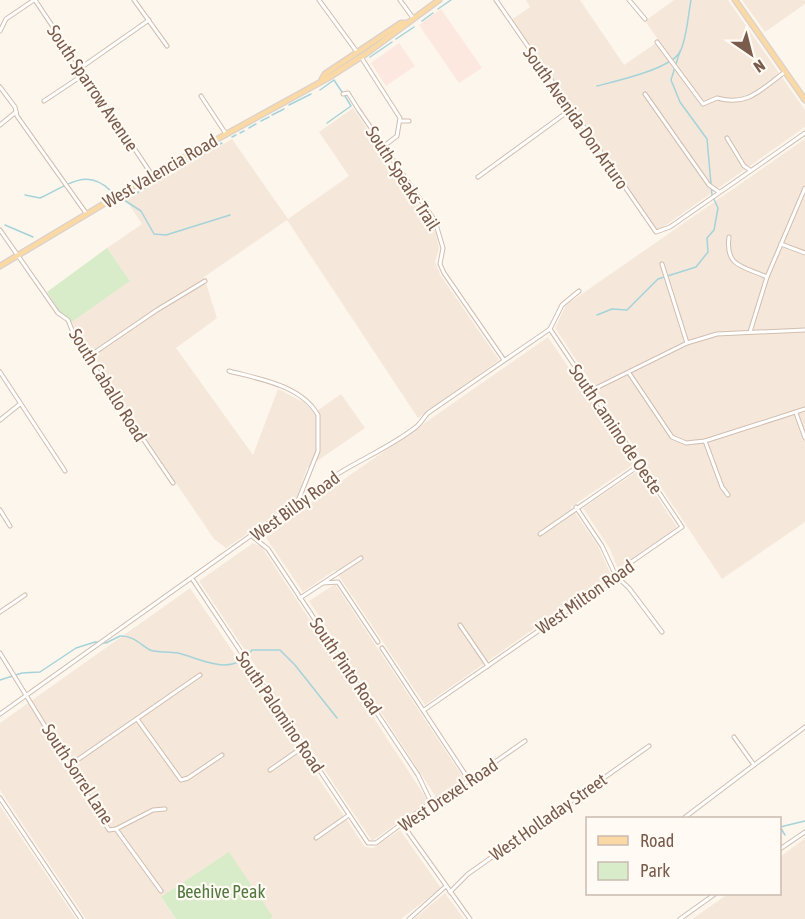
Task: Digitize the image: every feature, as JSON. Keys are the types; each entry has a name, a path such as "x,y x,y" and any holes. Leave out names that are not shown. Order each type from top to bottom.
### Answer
{"main road":[{"name":"West Valencia Road","path":"0,266 86,213 322,79 325,74 359,55 401,23 407,23 439,0"},
{"path":"735,0 805,100"}],"street":[{"path":"0,31 6,19 34,0"},
{"name":"South Sparrow Avenue","path":"34,0 152,175"},
{"path":"134,0 167,46"},
{"path":"319,0 399,112 401,121 397,136 384,146"},
{"path":"400,0 413,18"},
{"name":"South Avenida Don Arturo","path":"496,0 651,228 658,233 721,192"},
{"path":"629,0 645,19"},
{"path":"79,69 149,20"},
{"path":"657,42 703,104 717,98 733,102 743,101 786,72"},
{"path":"44,100 83,75"},
{"path":"0,87 86,213"},
{"name":"South Speaks Trail","path":"343,94 348,93 352,97 435,221 443,248 440,264 444,273 504,360"},
{"path":"645,94 709,185 721,192 805,133"},
{"path":"201,96 226,134"},
{"path":"478,177 570,110"},
{"path":"0,125 16,112"},
{"path":"401,121 409,121"},
{"path":"400,128 405,129"},
{"path":"726,138 744,166 752,170"},
{"path":"750,332 767,277 805,188"},
{"name":"South Caballo Road","path":"0,230 58,313 68,320 76,340 173,483"},
{"path":"729,237 727,253 732,262 767,277"},
{"path":"782,244 805,253"},
{"path":"662,264 687,343"},
{"path":"88,357 157,310 205,281"},
{"name":"West Bilby Road","path":"0,714 193,580 359,460 388,446 415,428 428,412 550,329 562,305 579,291"},
{"name":"South Camino de Oeste","path":"550,329 682,527"},
{"path":"590,391 629,374 641,364 687,343 717,334 805,330"},
{"path":"229,371 257,376 280,386 302,398 318,415 318,451 296,506"},
{"path":"0,372 65,471"},
{"path":"629,374 672,437 686,443 705,441 805,410"},
{"path":"0,420 20,404"},
{"path":"795,413 805,438"},
{"path":"131,436 137,432"},
{"path":"705,441 722,487 728,495"},
{"path":"540,534 639,465"},
{"path":"576,507 602,546 616,576 629,588 662,632"},
{"path":"0,510 10,526"},
{"name":"West Milton Road","path":"424,710 682,527"},
{"name":"South Pinto Road","path":"253,537 264,544 418,775 431,802"},
{"path":"300,598 361,558"},
{"name":"South Palomino Road","path":"193,580 368,843"},
{"path":"323,583 338,582 378,642"},
{"path":"0,612 25,594"},
{"path":"460,625 488,666"},
{"path":"382,648 469,780"},
{"name":"South Sorrel Lane","path":"0,653 110,830 116,829 160,891"},
{"path":"70,765 200,675"},
{"path":"137,719 181,780 188,778 222,755"},
{"path":"687,817 805,727"},
{"path":"734,737 754,765"},
{"name":"West Drexel Road","path":"368,843 376,843 431,802 469,780 525,741"},
{"name":"West Holladay Street","path":"450,892 468,874 650,746"},
{"path":"270,770 303,747"},
{"path":"0,798 81,919"},
{"path":"116,829 153,810 165,809"},
{"path":"316,838 349,815"},
{"path":"403,825 470,919"},
{"path":"781,848 805,832"},
{"path":"409,919 446,886"},
{"path":"680,919 713,895"}],"shaded area":[{"path":"526,0 580,0 624,65 659,41 645,21 674,0 728,0 805,110 805,127 659,230 653,228 511,20 530,7"},
{"path":"742,0 805,0 805,4 765,32"},
{"path":"441,9 482,68 459,83 419,25"},
{"path":"399,43 415,66 386,86 371,63"},
{"path":"353,108 431,223 439,248 435,262 441,276 499,360 418,418 287,220 204,277 217,318 176,348 253,455 278,389 305,403 314,413 341,394 365,428 307,468 296,501 226,548 214,539 79,337 72,322 130,281 107,248 142,224 126,200 232,139 288,219 349,176 319,132"},
{"path":"805,139 805,522 722,579 555,328 566,305"},
{"path":"548,337 634,464 571,507 598,546 611,575 425,705 335,570 303,592 264,535"},
{"path":"639,470 677,527 618,569 610,549 583,508"},
{"path":"253,543 262,547 428,801 372,841 199,581"},
{"path":"335,584 464,779 436,797 309,601"},
{"path":"190,588 365,847 373,848 400,830 441,888 401,919 270,919 273,917 161,898 176,919 86,919 0,790 0,723"},
{"path":"0,806 76,919 0,919"},
{"path":"805,838 805,919 692,919 727,895 781,895 781,856"},
{"path":"445,893 464,919 414,919"}],"green space":[{"path":"107,248 130,281 72,322 60,312 47,292"},
{"name":"Beehive Peak","path":"229,852 273,917 270,919 176,919 161,897"}],"waterway":[{"path":"438,9 451,0"},
{"path":"597,86 642,74 674,58 680,52 684,40 691,0"},
{"path":"422,21 433,13"},
{"path":"396,39 414,27"},
{"path":"370,57 392,42"},
{"path":"597,315 612,309 627,310 658,279 696,267 708,252 707,238 714,230 718,208 712,195 707,139 680,102 671,80 680,51"},
{"path":"320,90 334,80 342,92"},
{"path":"289,105 311,94"},
{"path":"327,123 351,106 345,96"},
{"path":"272,115 284,109"},
{"path":"261,121 269,117"},
{"path":"249,128 256,124"},
{"path":"240,133 244,131"},
{"path":"232,137 236,135"},
{"path":"217,146 222,143"},
{"path":"198,157 209,151"},
{"path":"164,176 189,161"},
{"path":"25,195 40,198 67,184 84,179 93,180 111,191"},
{"path":"135,194 153,183"},
{"path":"124,200 141,211 154,234 166,235 230,215"},
{"path":"5,225 33,237"},
{"path":"0,680 22,673 40,672 76,648 95,642 106,643 120,636 132,638 153,651 178,653 226,665 244,658 252,650 280,650 295,665 337,718"},
{"path":"781,827 805,821"},
{"path":"781,829 785,835"}]}
